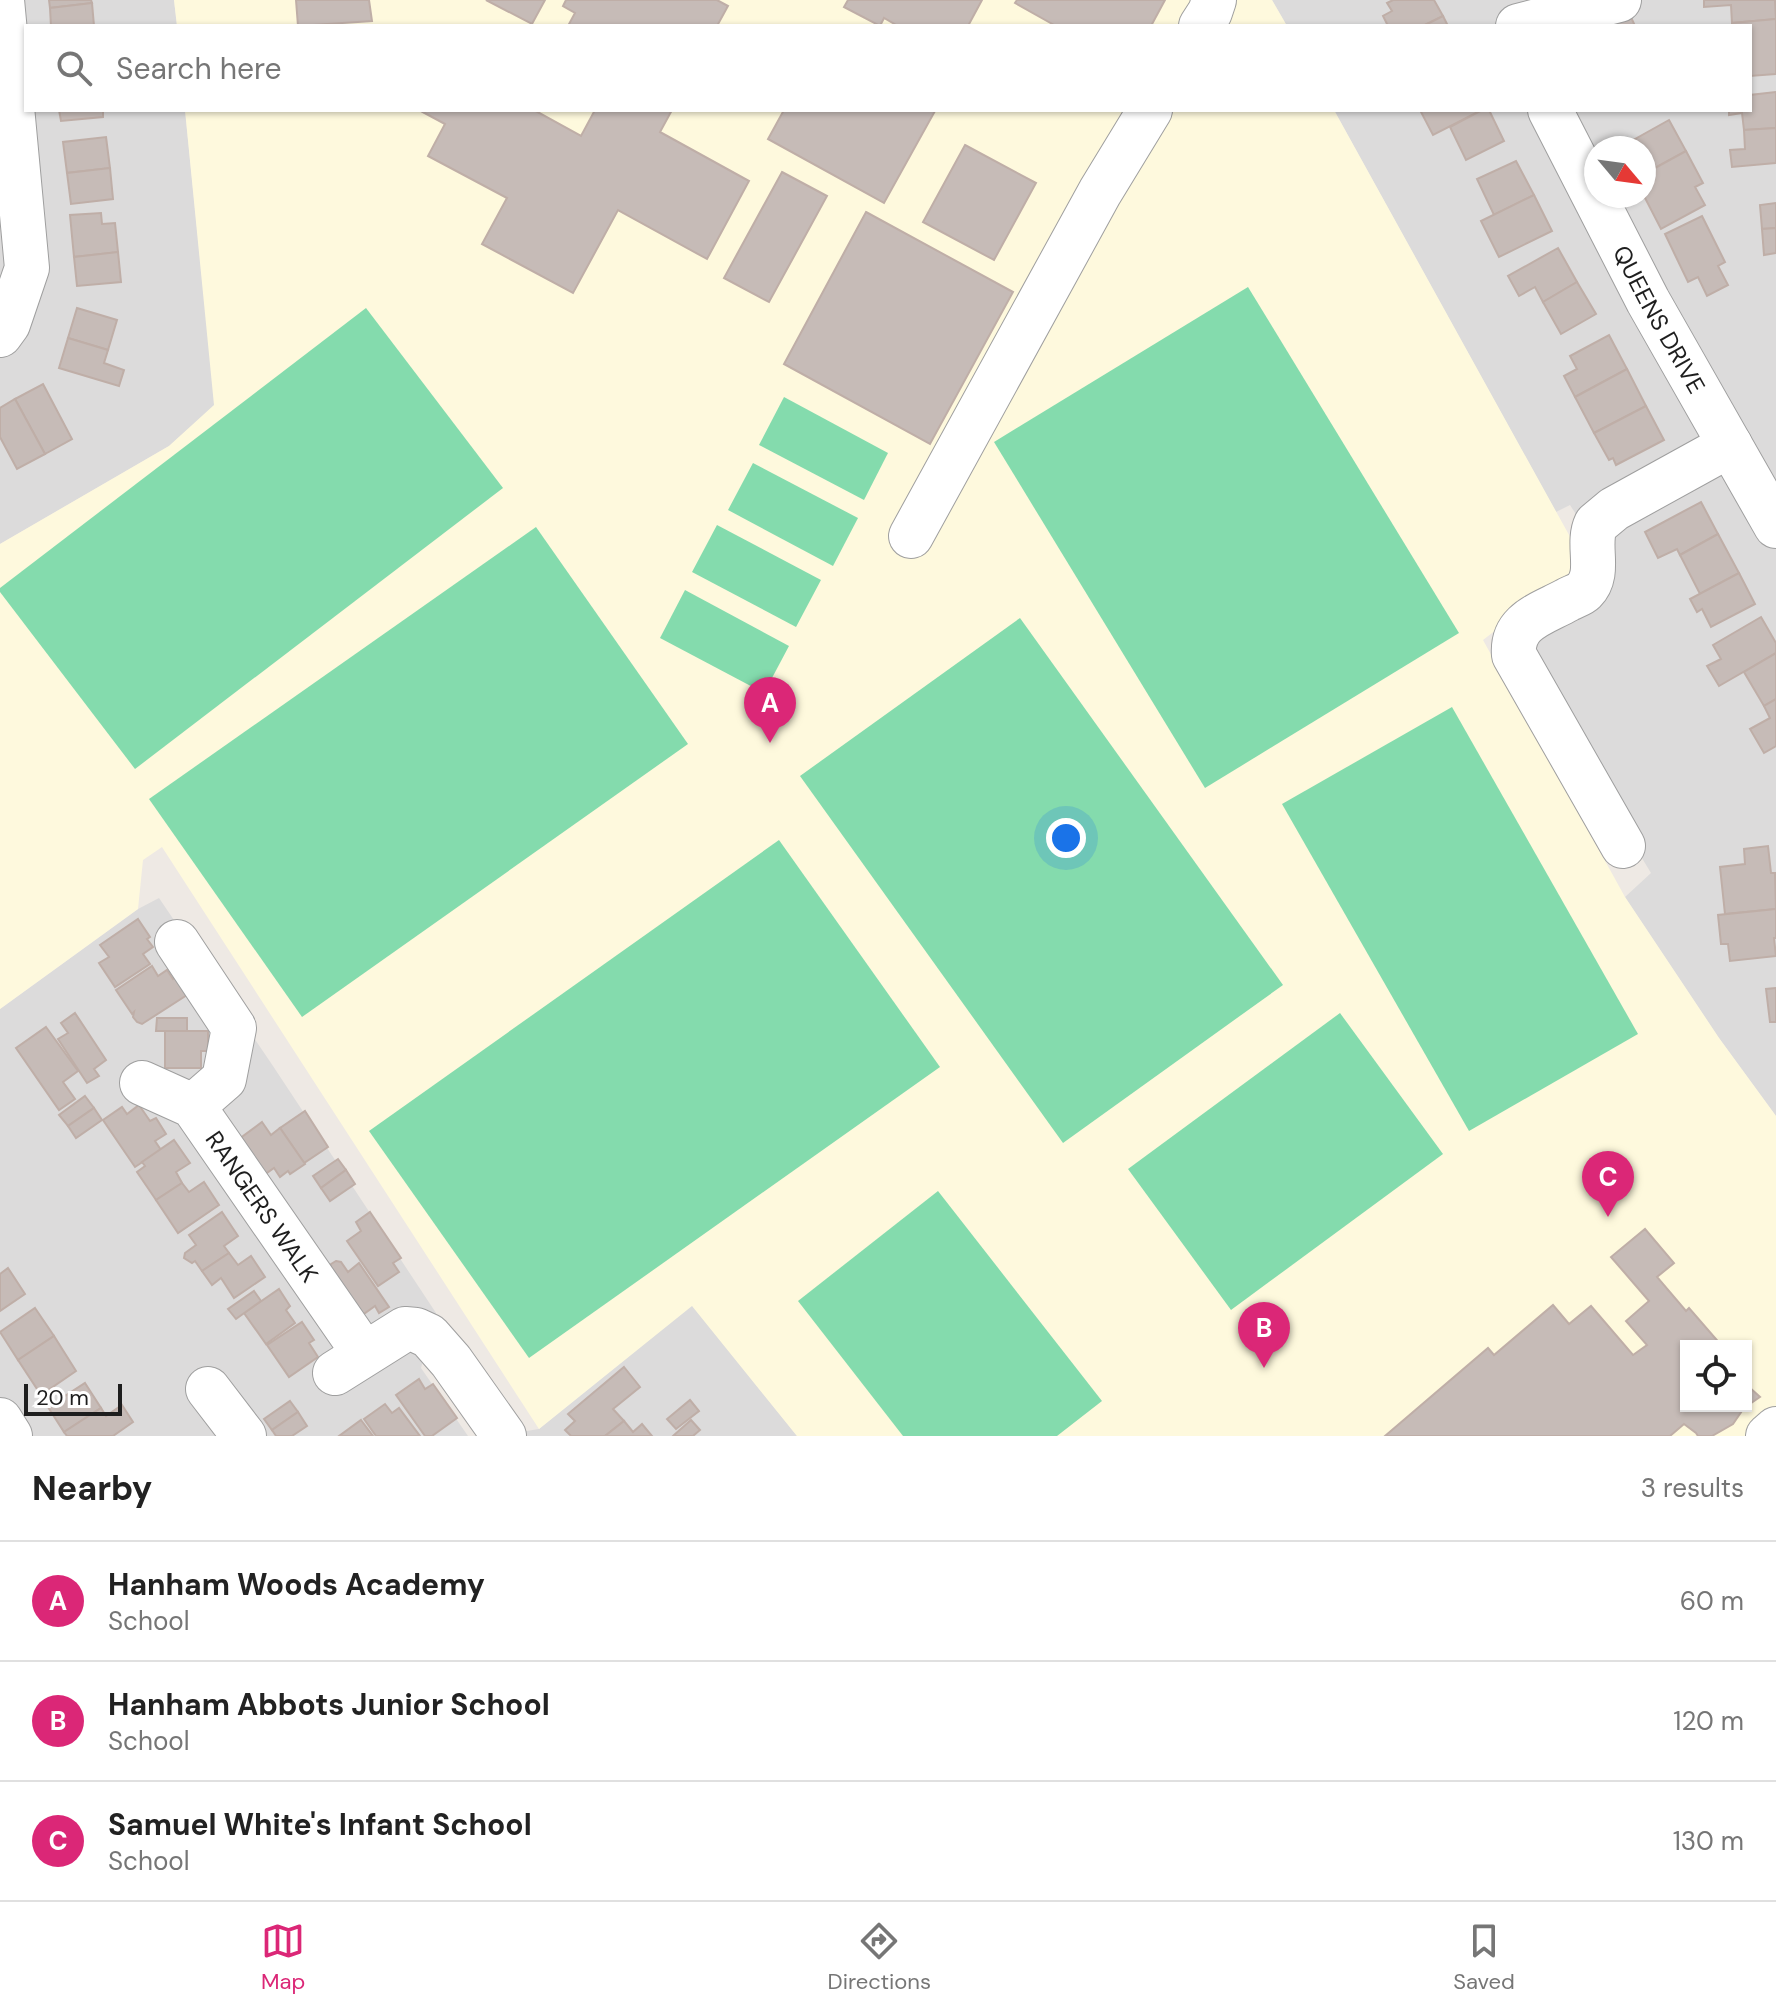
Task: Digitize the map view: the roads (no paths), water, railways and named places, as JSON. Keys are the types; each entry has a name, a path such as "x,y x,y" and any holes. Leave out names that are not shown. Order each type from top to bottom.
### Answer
{"street":[{"path":"0,335 8,324 27,268 2,0"},
{"path":"1202,24 1214,0"},
{"path":"1496,0 1507,24"},
{"path":"1526,24 1619,0"},
{"path":"911,536 1100,192 1149,112"},
{"name":"QUEENS DRIVE","path":"1551,112 1648,301 1776,526"},
{"path":"1623,846 1514,655 1513,643 1518,630 1530,620 1584,592 1594,569 1591,545 1596,524 1614,509 1730,445"},
{"path":"177,942 234,1028 209,1092"},
{"name":"RANGERS WALK","path":"142,1083 209,1092 350,1363 405,1329 429,1336 451,1361 504,1436"},
{"path":"208,1389 244,1436"},
{"path":"0,1420 10,1436"},
{"path":"1768,1436 1776,1429"}],"place":[{"name":"Hanham Woods Academy","path":"770,743"},
{"name":"Samuel White's Infant School","path":"1608,1217"},
{"name":"Hanham Abbots Junior School","path":"1264,1368"}]}
